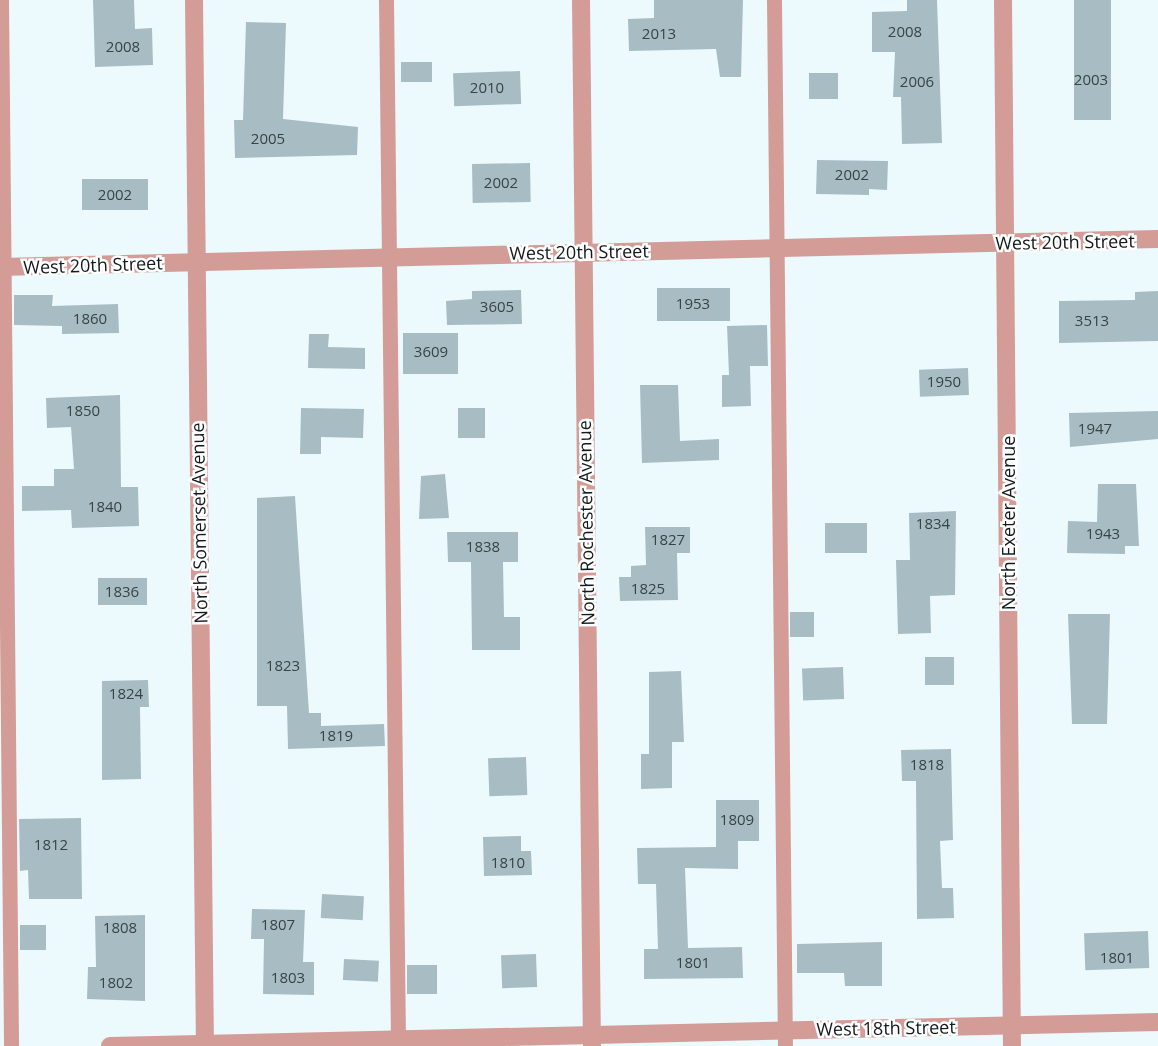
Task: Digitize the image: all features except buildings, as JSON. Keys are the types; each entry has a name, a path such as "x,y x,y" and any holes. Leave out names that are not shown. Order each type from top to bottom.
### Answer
{"street":[{"name":"North Somerset Avenue","path":"194,0 205,1045"},
{"name":"North Rochester Avenue","path":"581,0 592,1041"},
{"name":"North Exeter Avenue","path":"1003,0 1012,1046"},
{"name":"West 20th Street","path":"1,267 584,251 1158,239"},
{"name":"West 18th Street","path":"110,1046 785,1038 1012,1025 1158,1022"}],"lane":[{"path":"1,0 1,267 11,1046"},
{"path":"386,0 398,1043"},
{"path":"774,0 785,1038"}]}
